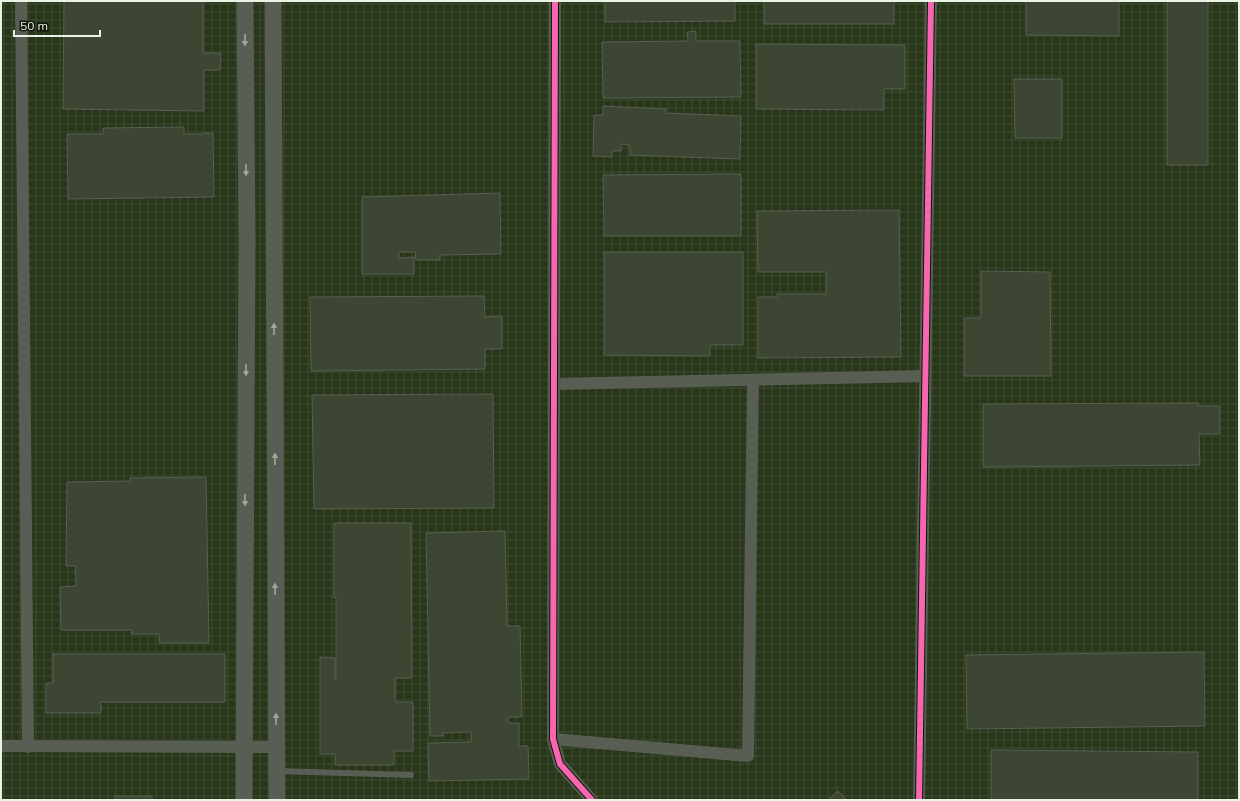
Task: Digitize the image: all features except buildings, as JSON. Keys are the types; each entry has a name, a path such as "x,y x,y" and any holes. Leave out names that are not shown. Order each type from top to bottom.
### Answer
{"main road":[{"path":"244,800 247,239 245,1"},
{"path":"273,1 277,800"}],"street":[{"path":"21,1 28,747"},
{"path":"555,1 553,739 560,764 592,800"},
{"path":"919,800 931,1"},
{"path":"554,384 925,376"},
{"path":"553,739 748,756 753,380"},
{"path":"1,746 276,747"}],"lane":[{"path":"277,771 411,775"}],"shaded area":[{"path":"1,1 1239,1 1239,800 1,800"}],"cycle path":[{"path":"555,1 553,739 560,764 592,800"},
{"path":"919,800 931,1"}]}
